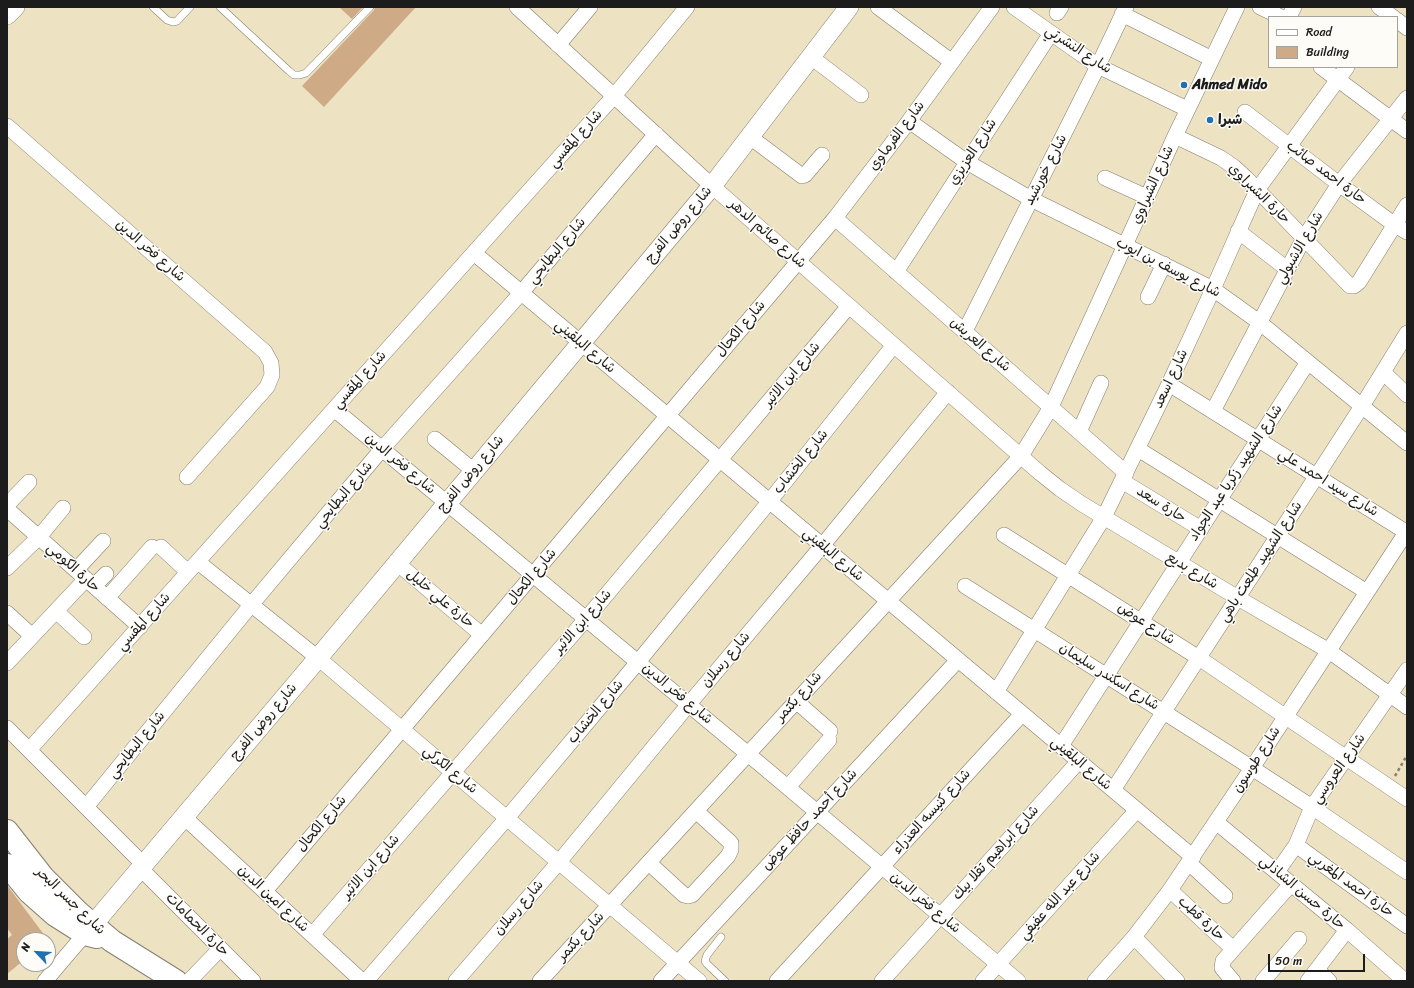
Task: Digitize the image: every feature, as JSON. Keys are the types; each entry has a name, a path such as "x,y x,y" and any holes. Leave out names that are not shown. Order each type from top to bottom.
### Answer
{"main road":[{"name":"شارع جسر البحر","path":"7,832 31,863 89,929"},
{"name":"شارع جسر البحر","path":"7,865 42,904 69,925 89,929 112,941 175,980"}],"street":[{"path":"7,15 15,7"},
{"name":"شارع صائم الدهر","path":"516,7 712,186 1021,456"},
{"path":"558,45 590,7"},
{"name":"شارع المقسي","path":"29,750 614,96 687,7"},
{"name":"شارع روض الفرج","path":"89,929 318,658 712,186 849,7"},
{"path":"878,7 952,62"},
{"name":"شارع الفرماوي","path":"798,261 835,218 909,121 992,7"},
{"name":"شارع النشرتي","path":"1014,7 1098,66 1187,109"},
{"name":"شارع الشبراوي","path":"1051,408 1187,109 1237,7"},
{"path":"1260,7 1279,16"},
{"path":"1290,16 1294,7"},
{"path":"1124,11 1212,59"},
{"name":"شارع خورشيد","path":"965,332 1124,11"},
{"path":"1398,21 1407,28"},
{"name":"شارع العزيزي","path":"896,272 1051,33"},
{"path":"811,57 861,96"},
{"path":"1322,68 1407,131"},
{"name":"شارع اسعد","path":"996,692 1104,518 1169,384 1257,190 1346,68"},
{"name":"شارع الاشبولي","path":"1213,411 1304,238 1339,184 1407,98"},
{"name":"حارة احمد صائب","path":"1246,112 1339,184 1401,228"},
{"name":"شارع يوسف بن ايوب","path":"909,121 967,162 1031,199 1213,289 1259,322 1407,443"},
{"name":"شارع فخر الدين","path":"7,126 265,352 271,363 272,376 267,387 187,477"},
{"name":"شارع البطايحي","path":"86,807 251,604 382,449 521,293 656,134"},
{"name":"حارة الشبراوي","path":"1175,136 1221,158 1234,167 1348,284 1354,286 1357,285 1401,228"},
{"path":"750,137 802,176 806,175 822,155"},
{"path":"1105,178 1147,197"},
{"path":"1401,228 1407,206"},
{"name":"شارع العريش","path":"835,218 1079,432 1124,477"},
{"path":"1238,231 1287,269"},
{"name":"شارع البلقيني","path":"474,253 1137,810 1191,860 1225,896"},
{"name":"شارع الكحال","path":"265,891 798,261"},
{"path":"1148,297 1164,264"},
{"name":"شارع ابن الاثير","path":"312,935 586,618 849,306"},
{"name":"شارع الشهيد طلعت باهي","path":"1113,790 1317,476 1407,333"},
{"name":"شارع الخشاب","path":"366,981 507,818 638,662 770,502 894,345"},
{"name":"شارع الشهيد زكريا عبد الجواد","path":"1061,746 1308,362"},
{"path":"1383,372 1407,395"},
{"path":"1079,432 1101,383"},
{"name":"شارع سيد احمد علي","path":"1169,384 1407,531"},
{"name":"شارع رسلان","path":"456,981 559,862 948,392"},
{"name":"شارع بكتمر","path":"540,981 1021,456 1051,408"},
{"name":"شارع فخر الدين","path":"334,409 689,704 1018,981"},
{"path":"435,439 474,471"},
{"path":"1138,448 1367,592"},
{"name":"شارع بديع","path":"1021,456 1060,489 1082,504 1328,651 1407,707"},
{"name":"حارة سعد","path":"1124,477 1200,529"},
{"path":"7,505 29,482"},
{"path":"7,568 39,537 63,508"},
{"name":"حارة الكومي","path":"7,509 140,627"},
{"name":"شارع طوسون","path":"1095,981 1134,937 1191,860 1407,531"},
{"name":"شارع عوض","path":"1004,535 1199,658 1407,799"},
{"path":"7,663 86,579 103,541"},
{"name":"شارع الكركي","path":"107,598 156,547 193,567 251,604 318,658 699,981"},
{"name":"حارة علي خليل","path":"397,563 482,635"},
{"path":"86,579 106,574"},
{"name":"شارع اسكندر سليمان","path":"965,586 1252,768 1407,872"},
{"path":"56,611 84,637"},
{"path":"7,613 32,636"},
{"name":"شارع أحمد حافظ عوض","path":"661,981 958,660"},
{"name":"شارع العروسي","path":"1277,872 1296,845 1312,807 1407,670"},
{"path":"788,787 829,736 796,701"},
{"name":"شارع كنيسه العذراء","path":"777,981 1022,714"},
{"name":"حارة الحمامات","path":"7,728 86,807 220,949 253,981"},
{"name":"شارع ابراهيم تقلا بيك","path":"882,981 1079,762"},
{"name":"شارع عبد الله عفيفي","path":"984,981 1137,810"},
{"path":"649,863 684,895 688,896 692,895 728,856 731,850 731,843 696,811"},
{"name":"شارع امين الدين","path":"184,817 362,981"},
{"name":"حارة حسن الشاذلي","path":"1216,822 1347,930 1405,981"},
{"name":"حارة احمد المغربي","path":"1296,845 1407,926"},
{"path":"1233,981 1222,968 1222,961 1232,948 1291,884"},
{"name":"حارة قطب","path":"1170,890 1232,948"},
{"path":"45,981 89,929"},
{"path":"1329,981 1312,976 1347,930"},
{"path":"1134,937 1177,981"},
{"path":"1263,981 1299,939"},
{"path":"175,980 220,949"}],"lane":[{"path":"153,7 167,20 173,22 177,21 190,7"},
{"path":"220,7 294,75 306,73 370,7"},
{"path":"720,937 707,955 705,961 721,980"}],"path":[{"path":"1388,786 1406,757"}],"building":[{"path":"339,7 363,7 352,19"},
{"path":"375,7 416,7 324,107 302,86 374,10"},
{"path":"7,885 42,932 16,932 16,967 7,974 7,939 12,935 7,928"}],"place":[{"name":"Ahmed Mido","path":"1184,85"},
{"name":"شبرا","path":"1210,120"}]}
